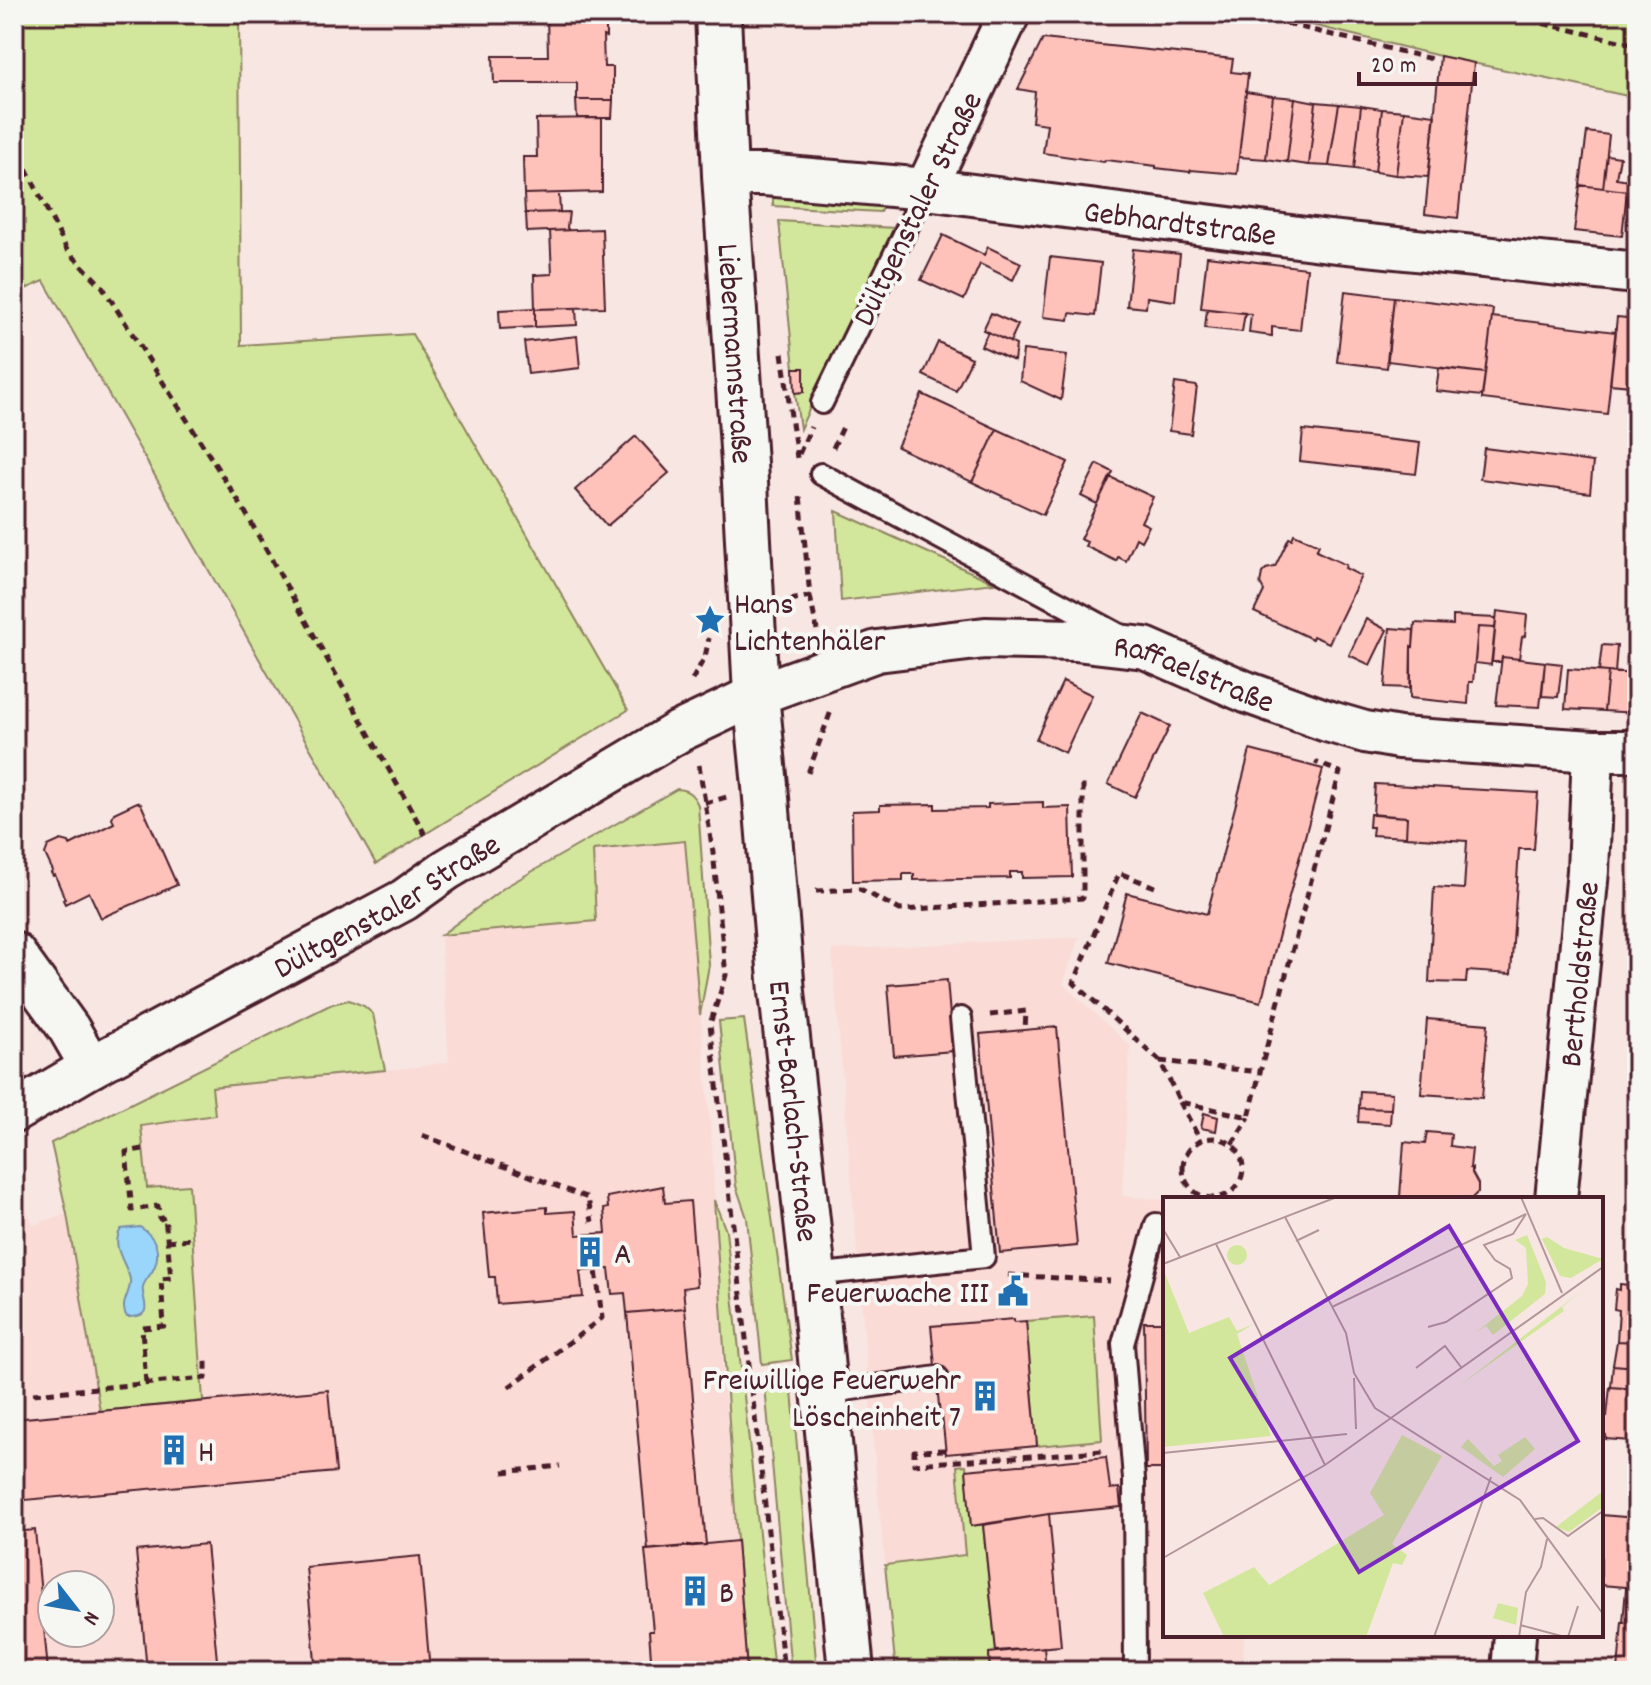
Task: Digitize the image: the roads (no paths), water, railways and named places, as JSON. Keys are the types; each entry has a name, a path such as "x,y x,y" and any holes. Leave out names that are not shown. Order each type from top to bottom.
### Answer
{"main road":[{"name":"Liebermannstraße","path":"718,14 756,695"},
{"name":"Ernst-Barlach-Straße","path":"756,695 782,992 851,1671"}],"street":[{"name":"Dültgenstaler Straße","path":"926,189 1009,14"},
{"name":"Gebhardtstraße","path":"725,175 765,175 926,189 1329,241 1637,273"},
{"name":"Raffaelstraße","path":"756,695 877,651 985,638 1075,640 1145,648 1246,692 1365,732 1399,738 1637,751"},
{"name":"Dültgenstaler Straße","path":"14,1112 91,1067 404,900 446,870 643,753 756,695"},
{"name":"Bertholdstraße","path":"1556,1197 1588,871 1593,751"},
{"path":"14,953 69,1029 91,1067"},
{"path":"1512,1671 1515,1637"}],"lane":[{"name":"Dültgenstaler Straße","path":"822,403 926,189"},
{"path":"821,474 1145,648"},
{"path":"813,1275 984,1257 961,1018"},
{"path":"1135,1671 1134,1479 1123,1344 1156,1224"},
{"path":"824,1393 937,1377"}],"water":[{"path":"140,1227 154,1240 157,1257 143,1287 145,1311 127,1317 124,1307 130,1279 117,1242 121,1229"}],"place":[{"name":"Hans Lichtenhäler","path":"710,620"},
{"name":"A","path":"590,1252"},
{"name":"Feuerwache III","path":"1013,1291"},
{"name":"Freiwillige Feuerwehr Löscheinheit 7","path":"985,1396"},
{"name":"H","path":"174,1450"},
{"name":"B","path":"695,1591"}]}
